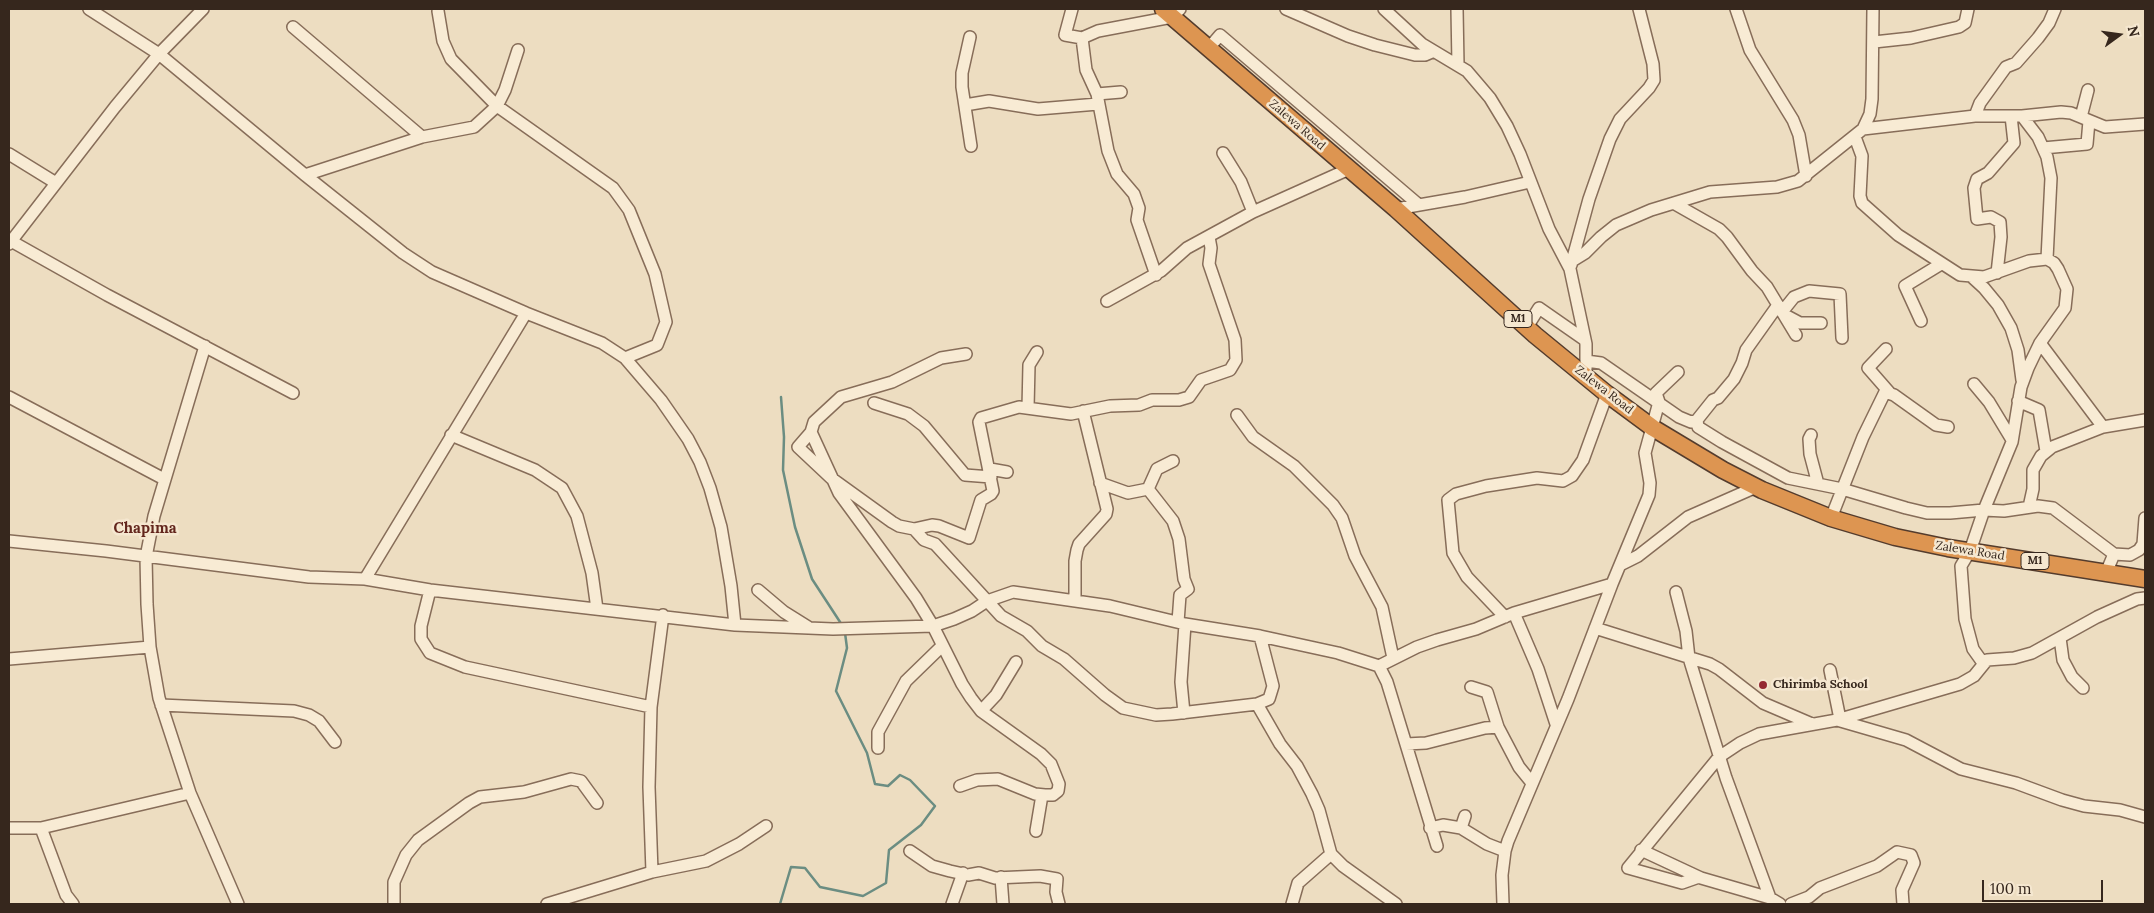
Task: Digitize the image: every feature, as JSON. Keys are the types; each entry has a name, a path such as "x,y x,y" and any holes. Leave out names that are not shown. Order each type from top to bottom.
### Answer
{"highway":[{"name":"Zalewa Road","path":"1172,11 1208,49 1396,209 1527,327 1586,369 1607,394 1653,428 1756,487 1831,518 1895,537 2145,579"}],"street":[{"path":"89,9 160,54 403,253 432,272 526,313 602,343 625,358 661,400 688,439 700,462 710,488 721,527 731,586 735,625"},
{"path":"203,9 160,54 56,182 10,243 293,393"},
{"path":"1072,9 1065,35 1082,38 1098,31 1172,11"},
{"path":"1286,9 1348,36 1375,45 1415,55 1425,55 1432,52"},
{"path":"1384,9 1432,52 1458,65 1475,78 1494,105 1520,154 1557,248 1571,265"},
{"path":"1457,9 1458,65"},
{"path":"1639,9 1653,64 1654,80 1620,119 1610,139 1589,199 1571,265 1585,340 1586,369 1601,363 1679,417 1696,422"},
{"path":"1736,9 1750,50 1793,120 1799,135 1806,176"},
{"path":"1571,265 1616,225 1651,210 1710,192 1777,187 1806,176 1859,133 1870,114 1872,99 1873,9"},
{"path":"1874,42 1911,38 1959,27 1965,23 1968,9"},
{"path":"1975,116 1980,103 2006,68 2016,63 2038,38 2049,23 2055,9"},
{"path":"438,11 443,41 451,59 497,106 558,151 613,188 629,210 655,274 666,322 657,345 625,358"},
{"path":"293,26 422,137"},
{"path":"1208,49 1220,35 1419,205"},
{"path":"970,37 962,73 962,87 971,146"},
{"path":"1082,38 1086,70 1098,99 1108,151 1117,174 1136,198 1139,208 1137,220 1156,274"},
{"path":"305,174 422,137 474,127 497,106 505,90 518,50"},
{"path":"2043,148 2087,144 2085,119 2088,90"},
{"path":"965,105 995,102 1038,109 1098,99 1121,92"},
{"path":"1859,133 1975,116 2016,116 2061,112 2071,112 2105,127 2145,124"},
{"path":"2016,116 2043,148 2047,157 2051,178 2047,259"},
{"path":"1997,273 2001,237 2000,222 1991,217 1977,219 1974,188 1977,179 1988,173 2014,143 2016,116"},
{"path":"1859,133 1862,156 1860,196 1862,202 1898,235 1960,275 1972,277 1984,277 2029,262 2047,259 2054,263 2067,289 2065,308 2040,343 2022,383 2012,440 1970,551 1961,566 1966,619 1973,649 1983,663"},
{"path":"1222,153 1241,182 1253,212"},
{"path":"9,154 56,182"},
{"path":"1106,300 1156,274 1187,248 1253,212 1349,170"},
{"path":"1396,209 1465,197 1530,182"},
{"path":"1675,204 1719,229 1767,287 1796,335"},
{"path":"966,354 941,358 892,382 841,397 814,422 811,432 798,447 831,478 892,522 914,529 932,525 969,538 981,500 993,491 980,420 1013,407 1064,414 1110,406 1132,406 1152,400 1179,400 1190,397 1201,380 1223,374 1234,365 1235,340 1209,264 1211,248 1209,237"},
{"path":"1921,321 1905,286 1941,264"},
{"path":"1972,277 1998,305 2011,328 2018,350 2022,383"},
{"path":"1696,422 1713,400 1718,398 1734,379 1746,350 1794,297 1809,291 1840,294 1842,338"},
{"path":"1527,327 1538,308 1585,340"},
{"path":"1782,311 1800,323 1821,323"},
{"path":"365,579 526,313"},
{"path":"2040,343 2103,427"},
{"path":"205,346 164,479 146,557 150,647 161,705 190,793 238,904"},
{"path":"1886,349 1868,368 1889,392 1936,424 1948,427"},
{"path":"1028,408 1030,364 1037,352"},
{"path":"1503,904 1504,851 1556,724 1568,700 1649,494 1650,483 1645,453 1659,402 1656,393 1678,372"},
{"path":"1974,384 2012,440"},
{"path":"1831,518 1863,437 1884,393 1889,392"},
{"path":"1556,724 1552,706 1509,615 1467,577 1453,553 1448,500 1456,494 1504,483 1537,478 1563,481 1572,476 1583,460 1607,394"},
{"path":"9,397 164,479"},
{"path":"2018,401 2039,410 2046,451"},
{"path":"874,403 908,414 924,426 965,475 1007,472"},
{"path":"1075,600 1075,561 1079,544 1106,514 1107,509 1082,411"},
{"path":"1237,415 1253,437 1294,466 1333,505 1342,518 1359,564 1382,608 1393,658"},
{"path":"2029,507 2033,489 2033,470 2046,451 2056,444 2103,427 2145,420"},
{"path":"1696,422 1698,427 1722,442 1788,478 1842,489 1927,513 1984,510 2004,511 2046,506 2058,510 2082,532 2114,554 2130,555 2139,550 2143,544 2145,518"},
{"path":"811,432 839,493 916,598 933,626 962,684 981,711 1042,754 1051,764 1059,784 1058,791 1053,795 1035,794 998,779 977,780 960,786"},
{"path":"451,435 535,470 562,488 577,516 592,573 598,609"},
{"path":"1811,435 1809,439 1810,454 1818,484"},
{"path":"1148,489 1157,469 1173,461"},
{"path":"1100,483 1128,493 1148,489"},
{"path":"1620,565 1638,556 1688,517 1756,487"},
{"path":"1148,489 1173,520 1179,539 1184,579 1188,590 1180,595 1184,713"},
{"path":"914,529 924,540 935,544 987,602 1008,622 1027,631 1042,646 1064,659 1105,696 1123,708 1156,715 1257,704 1269,699 1273,686 1260,636"},
{"path":"9,541 106,551 309,577 365,579 430,590 735,625 810,628 933,626 1013,592 1110,606 1182,623 1260,636 1338,653 1379,666 1387,682 1437,846"},
{"path":"2106,573 2114,554"},
{"path":"1379,666 1430,642 1476,629 1509,615 1612,584"},
{"path":"430,590 421,626 421,639 430,653 465,667 652,708"},
{"path":"758,590 784,612 810,628"},
{"path":"1676,592 1686,631 1688,658 1719,757 1775,901"},
{"path":"1699,877 1682,883 1628,868 1719,757 1750,737 1839,720 1960,684 1974,676 1983,663 1993,659 2014,658 2032,653 2097,617 2137,599 2145,598"},
{"path":"652,872 649,787 652,708 663,616"},
{"path":"1595,628 1710,664 1763,703 1812,724"},
{"path":"2060,638 2063,660 2072,677 2083,688"},
{"path":"878,748 878,732 906,681 942,646"},
{"path":"9,659 150,647"},
{"path":"981,711 996,695 1016,662"},
{"path":"1830,670 1839,720"},
{"path":"1471,687 1487,692 1498,727 1519,767 1532,783"},
{"path":"1540,691 1552,706"},
{"path":"1257,704 1280,744 1297,766 1312,794 1319,810 1331,854 1343,866 1396,904"},
{"path":"161,705 294,711 309,715 319,721 335,742"},
{"path":"1839,720 1906,740 1962,769 2016,782 2062,800 2084,806 2120,810 2145,817"},
{"path":"1406,744 1426,742 1485,728 1498,727"},
{"path":"394,904 394,882 406,855 418,840 480,797 524,792 571,779 580,781 597,803"},
{"path":"9,828 41,828 190,793"},
{"path":"1036,831 1042,795"},
{"path":"1461,828 1465,816"},
{"path":"1430,828 1443,825 1461,828 1487,844 1504,851"},
{"path":"547,904 652,872 706,860 739,844 766,826"},
{"path":"41,828 66,895 73,904"},
{"path":"1641,850 1699,877 1775,901"},
{"path":"910,851 932,866 963,874 979,873 1001,878 1040,876 1056,879 1056,904"},
{"path":"1791,904 1809,897 1820,888 1877,866 1898,852 1911,855 1914,863 1902,890 1903,904"},
{"path":"1292,904 1298,883 1331,854"},
{"path":"952,904 963,874"},
{"path":"1001,878 1003,904"}],"waterway":[{"path":"781,397 784,437 783,470 795,527 812,579 842,625"},
{"path":"780,904 791,867 805,868 820,887 863,896 886,883 889,850 921,825 935,806 910,780 900,775 888,786 875,784 867,753 836,691 847,648 845,633"}],"place":[{"name":"Chirimba School","path":"1763,685"}],"district":[{"name":"Chapima","path":"145,529"}]}
